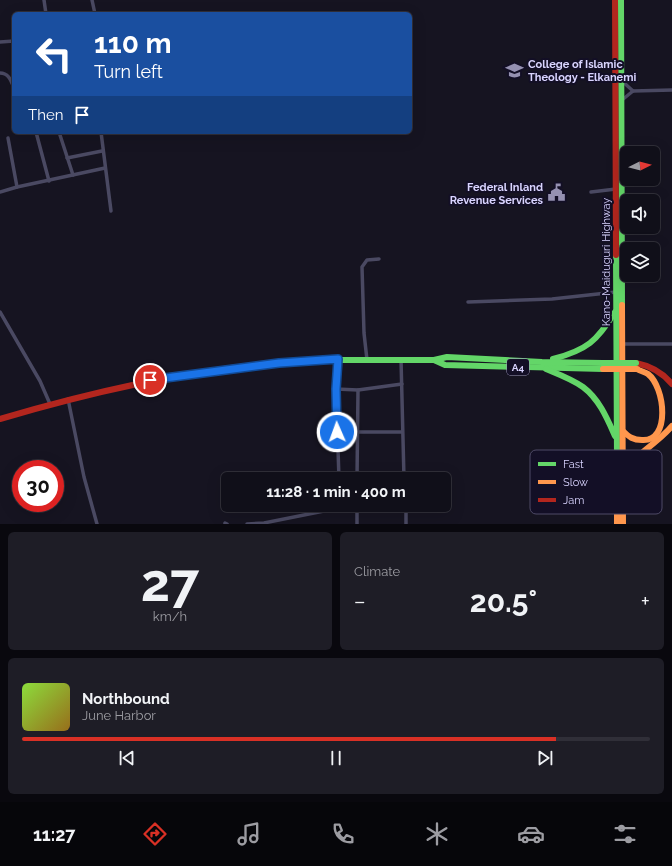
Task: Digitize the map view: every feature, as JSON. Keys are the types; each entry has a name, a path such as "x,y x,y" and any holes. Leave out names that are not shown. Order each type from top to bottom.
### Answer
{"highway":[{"name":"Kano-Maiduguri Highway","path":"615,0 616,450"},
{"name":"Kano-Maiduguri Highway","path":"621,0 623,450"},
{"path":"542,365 581,351 590,345 599,337 616,310"},
{"name":"A4","path":"0,419 68,399 136,383 195,373 279,363 338,359 434,360 445,365 649,365 661,372 670,387"},
{"path":"542,365 576,383 588,392 598,404 616,439"},
{"path":"623,431 632,439 637,441 645,441 660,433 670,424"},
{"path":"645,450 662,438 670,424"}],"street":[{"path":"44,0 46,12"},
{"path":"92,0 95,12"},
{"path":"0,42 12,40"},
{"path":"0,73 4,73 9,77 12,84"},
{"path":"621,81 633,91"},
{"path":"621,101 633,91 672,90"},
{"path":"37,134 49,181"},
{"path":"60,134 73,175"},
{"path":"101,134 111,211"},
{"path":"8,138 17,187"},
{"path":"67,158 102,150"},
{"path":"0,192 105,168"},
{"path":"591,192 616,189"},
{"path":"367,360 364,333 362,267 367,260 379,259"},
{"path":"468,302 552,299 616,292"},
{"path":"0,312 40,381 50,404"},
{"path":"622,344 672,344"},
{"path":"338,359 336,389 339,472"},
{"path":"401,359 404,472"},
{"path":"336,389 358,390 402,384"},
{"path":"357,472 358,390"},
{"path":"68,399 84,477 97,524"},
{"path":"358,432 402,432"},
{"path":"247,524 318,512"},
{"path":"357,512 357,524"},
{"path":"406,512 406,524"}],"traffic: fast":[{"path":"621,0 622,305"},
{"path":"616,255 617,450"},
{"path":"553,359 565,356 583,348 590,343 609,322 615,312"},
{"path":"268,364 337,360 434,360 447,357 542,362 603,363"},
{"path":"434,360 445,365 603,369"},
{"path":"603,363 636,363"},
{"path":"546,369 565,377 589,392 602,409 615,436"}],"traffic: slow":[{"path":"622,305 623,450"},
{"path":"603,369 637,369"},
{"path":"623,431 634,439 642,440 651,438 658,432 661,423 661,401 658,390 654,381 648,374 637,369"},
{"path":"646,450 672,426"},
{"path":"617,514 617,524"},
{"path":"623,514 623,524"}],"traffic: jam":[{"path":"615,0 616,255"},
{"path":"636,363 656,370 672,384"},
{"path":"0,419 99,392 166,378 200,372 268,364"}],"place":[{"name":"College of Islamic Theology - Elkanemi","path":"515,70"},
{"name":"Federal Inland Revenue Services","path":"556,193"}],"route":[{"path":"150,380 279,363 338,359 336,389 337,432"}]}
